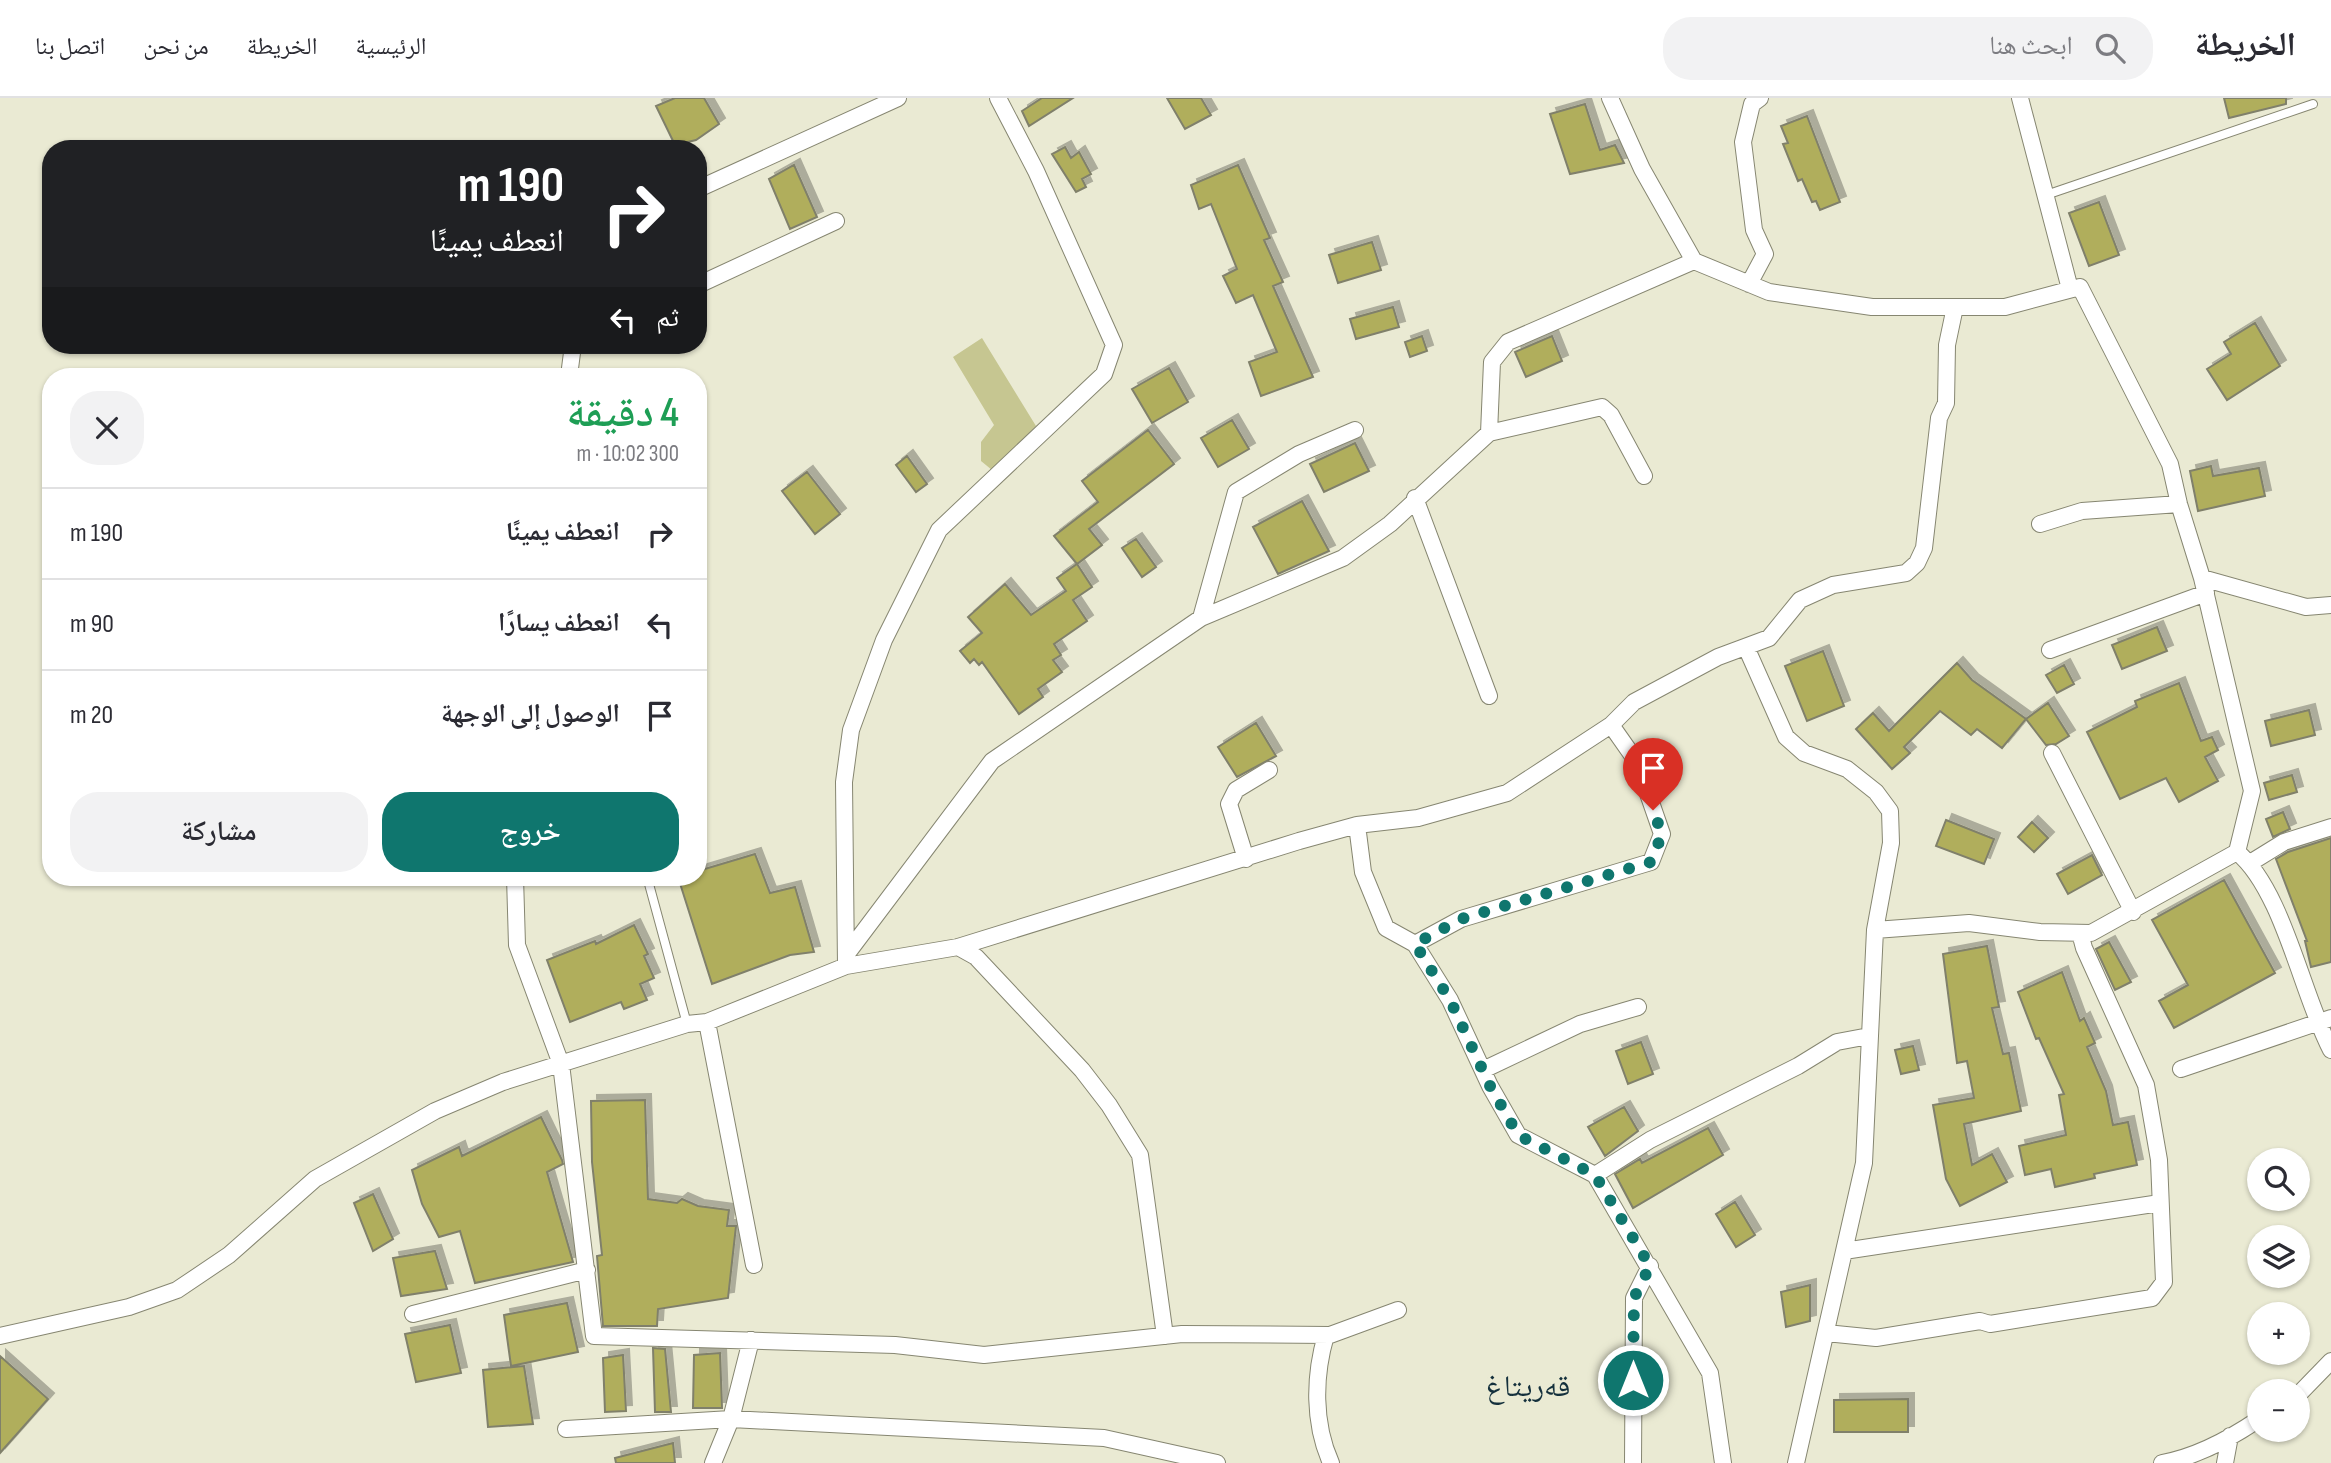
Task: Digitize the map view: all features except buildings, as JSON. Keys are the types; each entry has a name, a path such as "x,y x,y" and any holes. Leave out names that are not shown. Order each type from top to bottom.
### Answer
{"street":[{"path":"707,185 898,98"},
{"path":"846,960 844,782 851,730 884,640 939,530 1104,374 1114,345 1047,195 998,98"},
{"path":"1610,98 1642,169 1694,261 1749,284 1769,292 1872,307 2005,307 2080,287 2170,464 2204,586 2252,791 2237,852 2091,933 1969,923 1875,930"},
{"path":"2020,98 2070,289"},
{"path":"1749,284 1765,254 1754,230 1744,142 1754,100"},
{"path":"707,281 836,221"},
{"path":"1489,433 1492,362 1508,342 1694,261"},
{"path":"0,1336 129,1307 177,1290 229,1255 316,1179 435,1111 503,1082 687,1024 707,1022 846,960 958,947 1357,825 1418,818 1507,793 1611,725 1634,702 1718,657 1769,638 1800,600 1833,585 1906,573 1917,562 1924,548 1939,418 1946,403 1947,345 1955,307"},
{"path":"846,960 992,761 1201,618 1343,558 1390,524 1415,498 1489,433 1602,407 1611,415 1644,476"},
{"path":"1201,618 1236,492 1298,454 1355,430"},
{"path":"1415,498 1489,696"},
{"path":"2040,524 2082,511 2179,504"},
{"path":"2050,650 2204,586 2306,607 2331,605"},
{"path":"1745,647 1786,737 1804,753 1847,769 1876,792 1890,811 1891,843 1875,930 1864,1163 1796,1463"},
{"path":"1415,944 1461,919 1651,862 1662,834 1637,762 1611,725"},
{"path":"2052,753 2133,912"},
{"path":"1246,859 1229,804 1236,790 1269,770"},
{"path":"1357,825 1363,872 1386,928 1415,944 1450,1000 1518,1135 1595,1175 1650,1266 1710,1373 1723,1463"},
{"path":"2250,863 2284,842 2331,827"},
{"path":"2237,852 2250,863 2282,927 2324,1021 2331,1050"},
{"path":"514,886 517,946 561,1064 594,1336 895,1345 984,1355 1165,1336 1326,1335 1398,1310"},
{"path":"1826,1333 1876,1338 1980,1321 1990,1324 2152,1298 2164,1282 2159,1160 2146,1084 2084,948 2080,933"},
{"path":"958,947 976,957 1082,1070 1109,1105 1140,1155 1165,1336"},
{"path":"1483,1070 1580,1024 1638,1007"},
{"path":"2180,1069 2324,1021"},
{"path":"707,1022 754,1265"},
{"path":"1595,1175 1650,1140 1798,1066 1837,1042 1869,1036"},
{"path":"1844,1251 2160,1203"},
{"path":"1633,1463 1634,1298 1650,1266"},
{"path":"413,1314 587,1270"},
{"path":"1326,1335 1317,1380 1319,1418 1331,1463"},
{"path":"712,1463 731,1419 751,1340"},
{"path":"2310,1383 2331,1362"},
{"path":"566,1429 731,1419 1104,1438 1217,1463"},
{"path":"2162,1463 2177,1460 2247,1426"},
{"path":"2225,1463 2230,1436"}],"lane":[{"path":"2046,195 2313,104"},
{"path":"650,886 687,1024"}],"green space":[{"path":"982,338 1036,426 992,470 981,461 981,442 994,425 953,357"}],"district":[{"name":"قەریتاغ","path":"1528,1387"}],"route":[{"path":"1633,1380 1634,1298 1650,1266 1595,1175 1518,1135 1490,1086 1450,1000 1415,944 1425,936 1461,919 1651,862 1659,848 1662,834 1653,810"}]}
